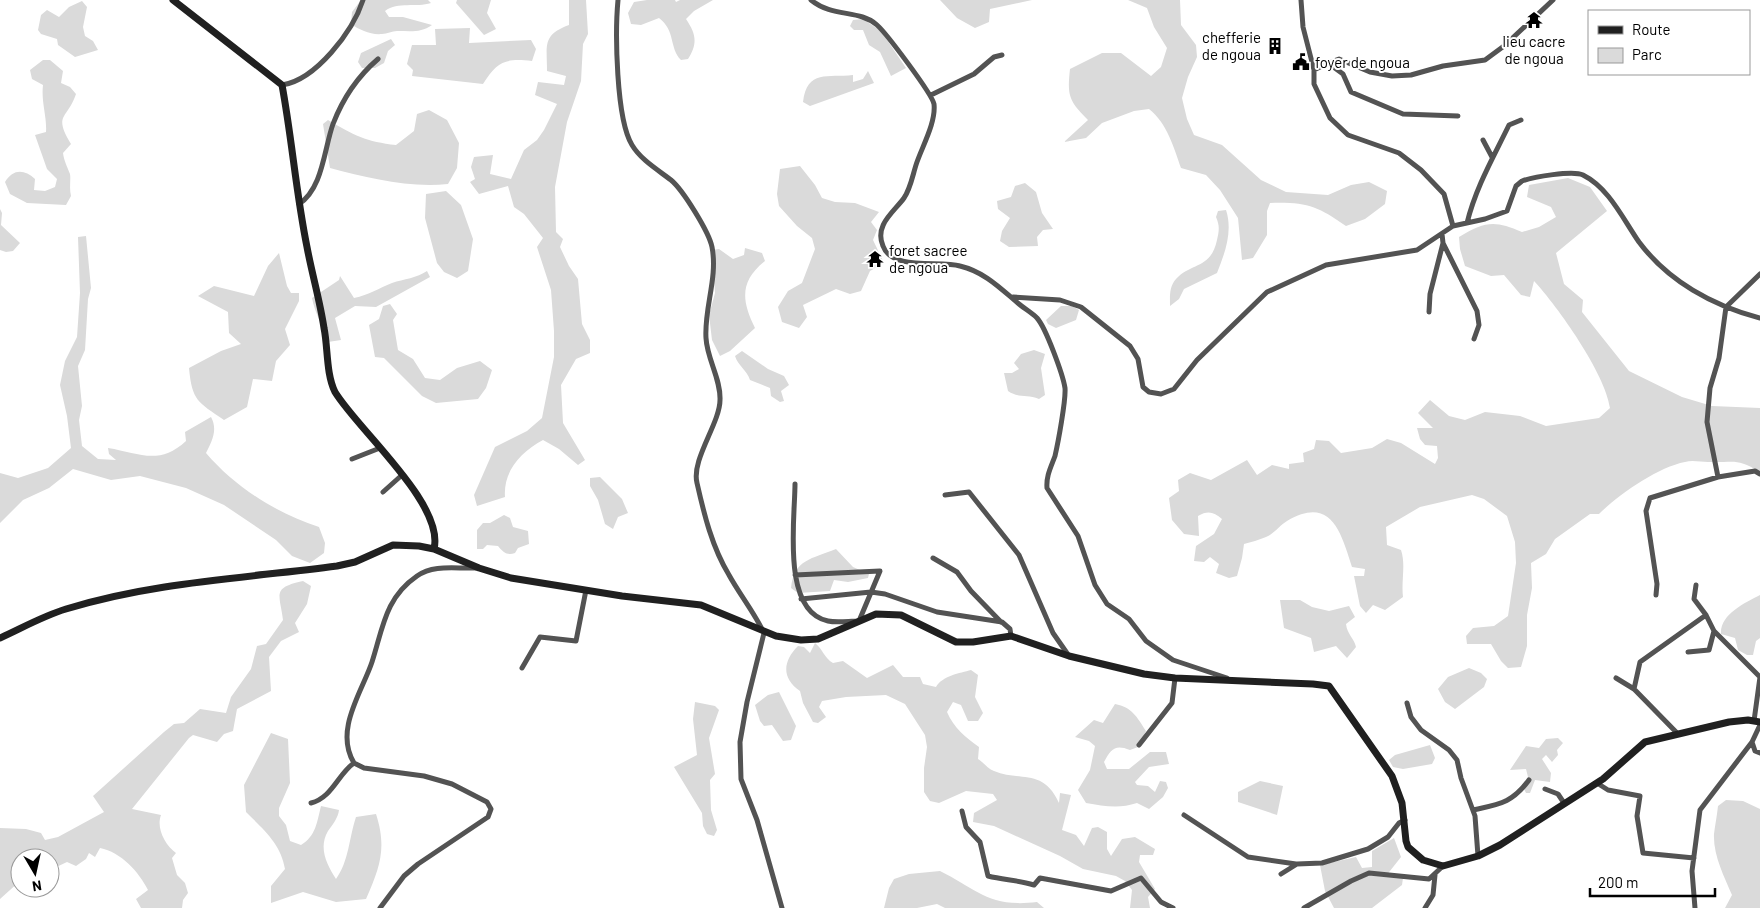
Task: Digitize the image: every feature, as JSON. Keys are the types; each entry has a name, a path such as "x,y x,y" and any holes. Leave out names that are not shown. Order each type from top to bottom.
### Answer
{"main road":[{"path":"173,0 282,85 299,204 335,391 402,475 432,521 436,534 434,548"},
{"path":"0,638 45,616 92,602 201,583 346,564 393,546 406,544 434,548 479,568 527,581 701,605 741,621 764,633 800,640 818,639 876,614 902,615 949,639 965,643 1011,636 1069,656 1124,670 1174,678 1329,686 1392,776 1400,794 1408,847 1422,860 1443,866 1478,856 1500,845 1597,783 1638,746 1656,738 1729,722 1758,722"}],"street":[{"path":"282,85 307,76 332,50 351,24 363,0"},
{"path":"618,0 617,35 620,106 627,136 636,151 681,191 707,233 712,248 712,289 706,336 720,400 699,461 696,482 700,491 701,506 719,556 764,633 747,702 740,742 741,779 757,820 782,908"},
{"path":"811,0 831,12 863,16 871,20 893,45 918,81 931,94 934,114 905,197 886,219 881,235 885,252 903,261 919,264 948,264 971,270 993,281 1041,324 1062,376 1065,396 1056,448 1046,480 1047,488 1078,536 1099,594 1107,604 1129,620 1146,641 1165,655 1184,665 1232,680"},
{"path":"1301,0 1303,27 1314,70 1316,92 1330,118 1354,138 1400,154 1412,162 1444,194 1453,226"},
{"path":"1314,70 1339,59 1370,72 1392,76 1485,60 1510,41 1552,0"},
{"path":"931,94 974,74 994,57 1002,55"},
{"path":"299,204 306,200 312,188 332,126 342,103 363,72 378,58"},
{"path":"1328,63 1343,74 1351,92 1386,108 1412,115 1458,116"},
{"path":"1467,223 1480,183 1492,157 1498,149 1509,125 1521,120"},
{"path":"1483,140 1492,157"},
{"path":"1013,297 1060,300 1081,307 1130,346 1138,359 1143,387 1149,392 1161,394 1174,389 1197,360 1267,292 1326,265 1417,250 1453,226 1507,211 1516,186 1522,181 1572,173 1582,174 1612,202 1638,241 1659,264 1694,292 1726,307 1760,318"},
{"path":"1442,234 1443,243 1477,311 1479,324 1474,339"},
{"path":"1429,312 1430,294 1443,243"},
{"path":"1718,477 1707,422 1710,388 1719,358 1726,307 1760,274"},
{"path":"352,459 380,448"},
{"path":"1656,595 1657,584 1646,511 1650,498 1718,477 1755,471 1760,474"},
{"path":"383,492 402,475"},
{"path":"795,484 795,575 801,599 814,614 827,621 859,621 880,571 795,575"},
{"path":"945,495 969,492 982,506 1019,555 1053,633 1069,656"},
{"path":"933,558 957,572 971,592 1010,629 1011,636"},
{"path":"380,908 404,876 488,817 491,809 487,802 452,784 424,776 364,768 354,763 348,742 352,710 373,660 378,634 398,591 428,570 479,568"},
{"path":"1695,908 1692,871 1700,810 1752,742 1758,722 1760,675 1714,631 1706,615 1694,599 1696,585"},
{"path":"522,668 540,637 576,641 586,590"},
{"path":"801,599 871,592 885,594 937,612 1002,622"},
{"path":"1634,688 1640,662 1706,615"},
{"path":"1688,652 1709,650 1714,631"},
{"path":"1140,745 1172,703 1174,678"},
{"path":"1616,678 1634,688 1678,734"},
{"path":"1407,702 1411,716 1422,730 1449,750 1457,760 1461,778 1473,810 1478,856"},
{"path":"1752,742 1755,751 1760,753"},
{"path":"311,803 324,796 345,769 354,763"},
{"path":"1473,810 1494,805 1517,796 1528,780"},
{"path":"1597,783 1608,790 1640,796 1637,816 1643,853 1694,858"},
{"path":"1545,789 1558,794 1564,803"},
{"path":"962,811 966,827 980,842 988,876 1008,881 1018,880 1034,885 1040,878 1111,891 1141,878 1161,902 1173,908"},
{"path":"1184,815 1248,856 1296,864 1322,863 1368,849 1388,837 1399,823 1404,820"},
{"path":"1281,874 1296,864"},
{"path":"1304,908 1351,880 1369,873 1424,879 1435,875 1443,866"},
{"path":"1425,908 1433,895 1435,875"}],"green space":[{"path":"361,0 428,0 431,3 401,5 385,11 389,17 403,17 432,25 416,31 395,31 384,34 365,32 351,24 352,12"},
{"path":"457,0 491,0 487,13 496,29 484,35 456,3"},
{"path":"569,0 586,0 588,34 583,44 581,81 567,122 555,187 556,232 563,239 560,247 578,279 582,324 590,340 590,353 576,359 561,385 563,423 585,460 578,465 559,449 543,440 528,450 515,463 507,479 505,497 477,506 474,495 495,447 527,431 542,418 554,357 554,331 551,290 537,247 543,238 524,214 514,207 508,186 479,194 470,182 475,179 471,167 474,157 493,155 490,174 511,179 524,150 537,140 544,130 557,104 535,95 538,82 564,85 566,76 547,71 547,48 550,37 569,25"},
{"path":"675,0 676,2 680,0 713,0 694,11 686,19 694,34 693,48 688,59 681,60 677,55 668,28 659,18 641,25 631,24 628,13 634,2"},
{"path":"940,0 1032,0 990,9 989,22 975,28 957,18"},
{"path":"1128,0 1180,0 1181,25 1196,45 1197,57 1188,77 1182,98 1187,119 1194,135 1222,145 1261,180 1286,192 1328,195 1351,185 1369,182 1387,191 1385,204 1365,219 1346,226 1311,207 1293,203 1270,203 1267,211 1267,235 1253,258 1242,260 1238,218 1220,190 1206,175 1181,168 1173,144 1161,121 1149,109 1134,111 1102,123 1086,138 1064,142 1088,120 1071,98 1069,92 1070,69 1102,53 1121,53 1151,76 1161,67 1167,48 1154,27 1147,8"},
{"path":"82,1 87,7 83,27 85,36 93,41 98,50 75,57 58,45 57,39 41,34 38,30 41,15 47,10 59,17 69,7"},
{"path":"863,19 881,31 906,68 891,76 880,52 869,45 863,30 854,30 850,26 853,20"},
{"path":"470,28 469,43 531,40 536,49 532,61 515,60 503,63 493,70 483,84 412,76 413,70 407,64 412,45 436,45 435,29"},
{"path":"391,39 395,45 388,51 384,63 375,68 362,68 358,62 361,53"},
{"path":"43,60 50,60 63,71 61,83 70,87 76,94 62,122 71,144 63,153 70,174 71,196 66,205 27,203 10,194 5,182 15,173 23,172 35,179 34,190 45,191 55,187 57,179 47,169 35,135 46,132 46,120 43,85 32,79 30,70"},
{"path":"868,71 874,83 810,106 803,102 805,91 809,84 820,77 853,75 853,82 863,79"},
{"path":"429,110 447,120 459,143 457,168 448,184 418,185 373,179 330,168 323,124 328,120 361,137 396,145 414,131 417,114"},
{"path":"800,166 815,185 822,198 835,202 855,203 879,212 871,222 877,230 873,240 884,263 870,271 861,291 850,294 836,289 803,305 807,317 799,328 782,322 778,307 788,291 802,283 815,249 812,238 797,226 779,206 777,194 780,169"},
{"path":"1568,178 1590,187 1607,211 1556,253 1564,284 1583,300 1582,312 1629,371 1682,397 1712,406 1760,408 1760,472 1745,464 1735,462 1691,461 1674,465 1639,483 1599,514 1590,514 1555,539 1546,554 1531,563 1532,588 1527,615 1527,646 1521,667 1508,668 1501,661 1491,644 1467,644 1466,636 1473,628 1494,626 1508,616 1516,563 1515,542 1507,516 1484,499 1472,495 1420,507 1386,527 1387,545 1401,550 1403,597 1385,610 1373,605 1366,613 1360,606 1354,576 1364,576 1365,569 1352,567 1343,541 1332,521 1324,515 1314,512 1302,514 1287,521 1269,536 1244,544 1237,576 1229,578 1216,573 1219,564 1210,557 1204,562 1194,561 1196,546 1214,534 1222,519 1211,513 1198,516 1199,536 1184,534 1172,520 1169,498 1179,491 1178,480 1190,473 1211,480 1247,460 1257,475 1272,465 1289,469 1289,464 1304,462 1303,453 1314,449 1316,440 1329,441 1341,453 1372,448 1387,439 1401,443 1435,464 1438,458 1437,446 1425,445 1420,439 1417,428 1433,428 1418,413 1430,400 1449,416 1465,420 1485,412 1520,416 1546,426 1599,418 1610,408 1606,394 1590,359 1567,323 1534,281 1530,297 1521,295 1504,275 1491,276 1465,266 1460,249 1459,237 1483,225 1504,225 1522,232 1539,227 1556,217 1551,207 1527,197 1529,185"},
{"path":"1025,183 1036,192 1042,213 1053,229 1043,230 1037,237 1038,246 1009,247 1000,241 1002,231 1010,218 998,209 997,201 1011,197 1015,186"},
{"path":"446,191 461,205 473,239 468,271 457,278 444,272 437,263 425,218 426,194"},
{"path":"0,209 2,213 1,225 20,243 13,251 6,252 0,250"},
{"path":"1226,210 1229,226 1228,234 1217,273 1184,289 1179,299 1170,306 1171,288 1176,279 1206,261 1210,256 1218,234 1219,226 1216,217 1218,211"},
{"path":"86,236 91,288 88,299 85,350 78,366 82,406 79,420 82,446 98,459 116,460 109,454 108,448 139,455 158,456 176,449 186,441 185,432 211,417 214,431 206,453 230,477 257,498 287,514 319,527 325,543 324,553 310,563 292,556 276,540 224,505 186,488 140,476 111,480 73,469 49,488 23,500 0,523 0,473 18,478 48,468 71,448 67,416 60,385 65,361 77,337 80,293 78,237"},
{"path":"745,248 762,253 765,261 751,276 745,292 747,309 755,328 730,351 720,356 712,340 709,315 715,293 712,250 719,249 733,259 744,255"},
{"path":"279,253 287,286 291,293 299,293 299,301 285,329 290,345 276,361 272,381 253,379 247,407 224,420 198,400 192,388 189,368 221,351 241,344 229,333 228,312 198,296 214,286 254,296 268,266"},
{"path":"427,271 430,277 376,307 355,306 335,318 341,340 328,342 312,298 339,280 340,276 354,298"},
{"path":"390,304 397,314 393,320 398,350 413,359 425,378 440,380 457,368 480,361 492,370 486,388 478,399 436,403 422,396 384,358 375,357 369,325 379,319 383,306"},
{"path":"1061,306 1072,306 1079,310 1076,320 1056,328 1048,324 1046,320"},
{"path":"1034,350 1045,354 1041,368 1045,395 1039,399 1016,395 1008,391 1004,373 1012,373 1019,369 1014,363 1021,354"},
{"path":"742,351 768,369 784,376 789,385 781,391 784,401 780,402 771,396 770,388 750,380 735,356"},
{"path":"600,477 622,499 628,513 618,517 613,529 605,524 598,500 590,486 590,478"},
{"path":"504,515 510,518 513,527 528,531 529,544 518,548 512,554 505,553 498,546 487,545 483,549 477,549 477,530 483,523 490,523"},
{"path":"836,549 853,567 869,574 868,578 848,582 834,580 830,591 798,593 791,588 793,578 800,566 812,558"},
{"path":"303,581 311,586 307,604 295,623 299,632 281,641 269,657 271,691 237,709 233,731 224,734 217,742 193,735 189,738 132,809 161,815 162,836 168,846 176,853 172,858 177,875 185,883 188,893 183,900 182,908 141,908 136,899 148,890 140,876 122,858 100,848 95,857 89,853 86,859 76,866 67,862 60,865 60,848 10,848 10,890 0,899 0,828 26,829 41,833 45,840 58,837 104,812 93,796 174,724 184,723 200,709 226,713 231,697 251,669 257,646 266,644 283,620 280,593 286,586"},
{"path":"1760,595 1760,638 1756,641 1753,655 1747,655 1738,650 1735,638 1721,634 1722,627 1734,610"},
{"path":"1280,600 1300,600 1312,607 1329,611 1349,606 1355,617 1346,624 1356,647 1347,658 1336,646 1314,652 1311,638 1284,628"},
{"path":"815,643 833,663 843,661 867,678 893,665 903,677 920,677 923,684 936,687 942,680 971,670 978,675 975,697 983,713 978,721 968,721 961,705 953,702 947,712 960,732 979,747 978,759 994,771 1039,780 1053,792 1059,803 1060,793 1071,795 1062,830 1076,835 1084,846 1092,828 1098,827 1107,832 1107,849 1111,856 1122,839 1135,837 1155,849 1153,855 1140,855 1139,862 1155,889 1148,897 1150,908 1130,908 1132,890 1125,881 1116,876 1083,869 1060,856 994,826 973,822 974,813 997,800 993,794 966,791 939,803 930,801 924,792 924,768 927,747 925,735 905,704 886,695 846,697 822,701 819,707 826,717 818,723 813,722 803,703 800,691 790,681 786,669 789,658 798,646 804,647 810,653"},
{"path":"1469,668 1481,673 1487,679 1484,687 1455,709 1445,702 1438,689 1448,677"},
{"path":"779,692 796,726 791,740 783,741 772,725 764,726 760,721 755,705 768,695"},
{"path":"695,702 715,706 719,710 709,738 715,774 710,780 711,810 717,830 714,836 707,834 703,826 702,813 674,767 697,755 693,719"},
{"path":"1115,704 1130,710 1146,731 1138,747 1130,750 1117,748 1111,751 1104,762 1107,769 1129,769 1150,752 1166,752 1169,764 1149,767 1135,782 1137,785 1148,786 1155,792 1160,781 1166,782 1168,788 1163,797 1149,809 1137,803 1105,806 1086,803 1078,790 1090,770 1095,746 1089,741 1075,737 1094,720 1103,723"},
{"path":"271,733 288,739 290,783 279,808 279,816 286,825 290,841 301,845 310,837 315,828 321,806 339,810 325,837 324,844 327,862 336,879 344,865 356,817 376,814 381,837 380,857 375,877 366,899 336,902 303,892 271,903 271,886 285,869 283,860 276,845 246,812 244,785"},
{"path":"1558,738 1563,743 1557,750 1558,755 1552,762 1546,755 1542,759 1551,773 1550,782 1535,780 1530,793 1526,793 1522,785 1528,777 1526,769 1510,770 1526,746 1539,748 1546,739"},
{"path":"1430,745 1435,758 1432,764 1403,769 1393,767 1389,760 1395,755"},
{"path":"1260,781 1283,786 1277,815 1238,802 1238,792"},
{"path":"1726,800 1743,801 1760,809 1760,908 1725,908 1732,895 1717,858 1714,834 1718,806"},
{"path":"1394,838 1401,857 1386,876 1403,878 1402,885 1372,908 1334,908 1325,891 1320,865 1356,857 1362,868 1372,867 1372,851"},
{"path":"940,871 984,896 995,900 1020,903 1037,902 1044,908 945,908 937,904 917,908 884,908 889,888 894,879 909,874"}],"place":[{"name":"lieu cacre de ngoua","path":"1534,20"},
{"name":"chefferie de ngoua","path":"1275,46"},
{"name":"foyer de ngoua","path":"1301,62"},
{"name":"foret sacree de ngoua","path":"875,259"}]}
